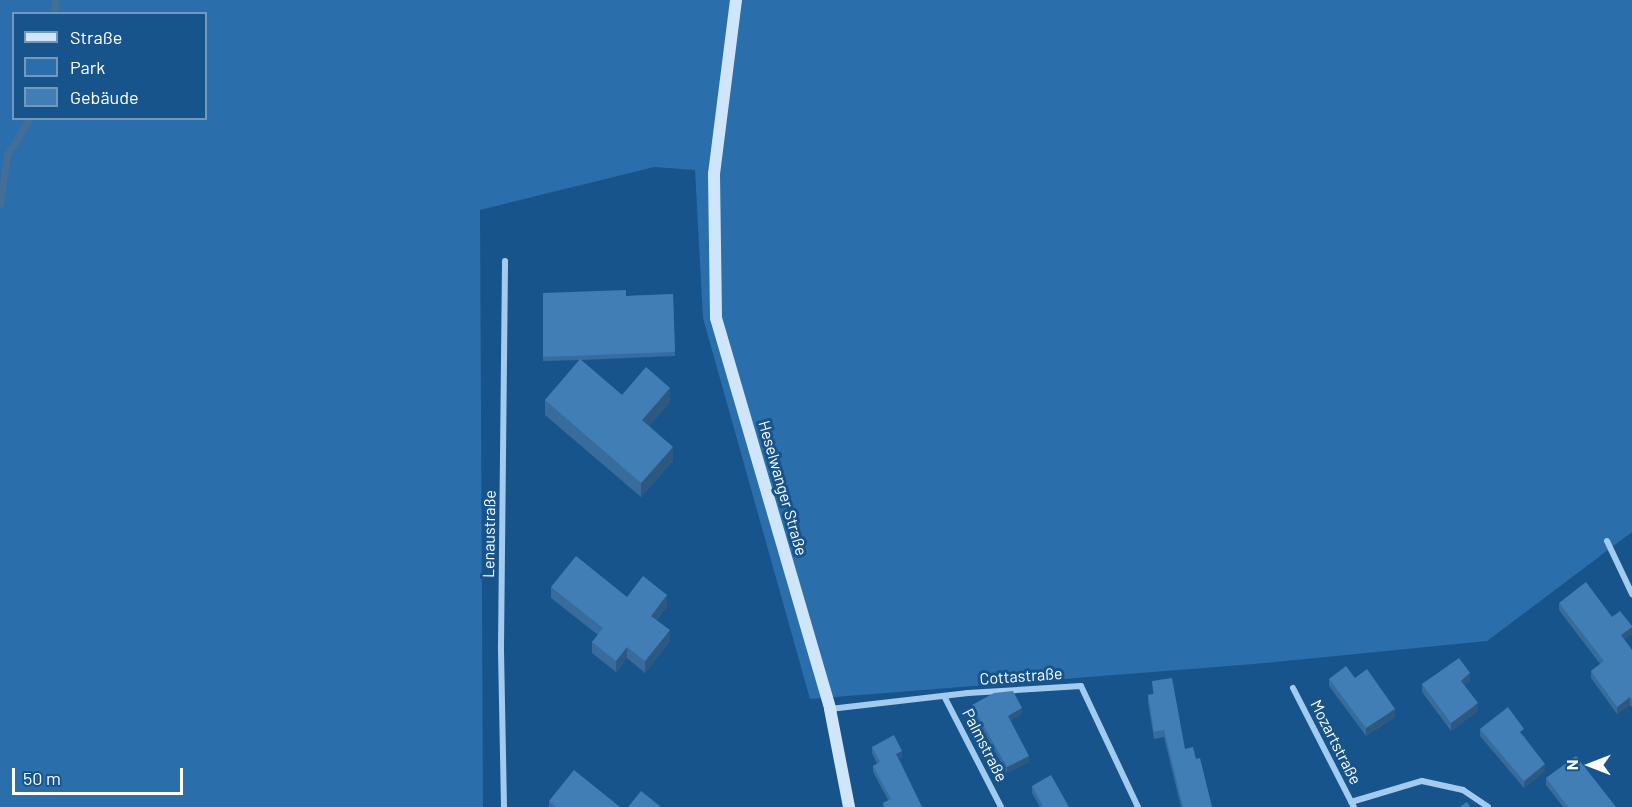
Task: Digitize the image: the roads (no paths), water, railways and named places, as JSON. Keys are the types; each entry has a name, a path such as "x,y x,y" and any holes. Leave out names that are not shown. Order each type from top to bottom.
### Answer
{"street":[{"name":"Heselwanger Straße","path":"736,0 714,174 716,318 830,709 849,807"},
{"name":"Lenaustraße","path":"504,807 501,646 505,261"},
{"path":"1607,541 1632,594"},
{"name":"Cottastraße","path":"830,709 944,696 1081,686 1138,807"},
{"name":"Mozartstraße","path":"1293,688 1353,805"},
{"name":"Palmstraße","path":"944,696 1001,807"},
{"path":"1353,805 1422,780 1463,790 1488,807"}],"waterway":[{"path":"55,0 55,12"},
{"path":"0,204 7,155 29,120"}]}
